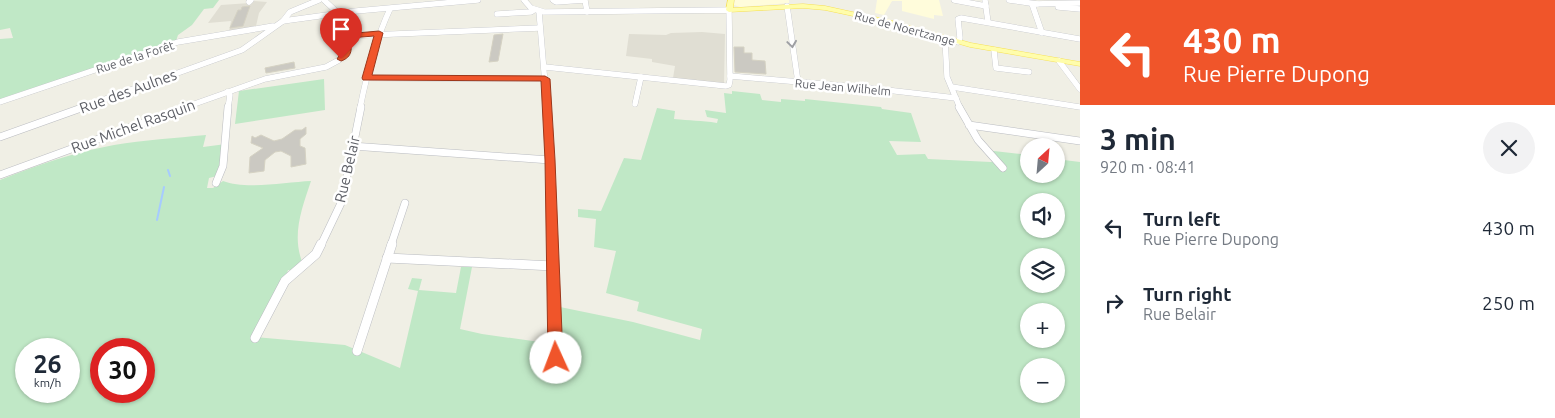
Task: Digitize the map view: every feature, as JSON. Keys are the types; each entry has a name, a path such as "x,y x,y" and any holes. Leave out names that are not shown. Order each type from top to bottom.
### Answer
{"main road":[{"path":"729,10 731,0"},
{"name":"Rue de Noertzange","path":"729,10 787,6 811,6 839,10 958,42 1080,64"}],"street":[{"path":"283,21 286,15 298,8 319,0"},
{"path":"324,0 338,13 345,36 379,33 440,33 540,28"},
{"path":"413,6 420,0"},
{"path":"273,26 283,21 338,13 478,0"},
{"path":"524,0 537,10 545,67 556,358"},
{"path":"553,0 556,2 586,0 587,12"},
{"path":"954,0 986,3 988,22"},
{"path":"1009,0 1077,9 1080,16"},
{"path":"1030,2 1042,33"},
{"path":"1053,5 1080,3"},
{"path":"787,6 798,82"},
{"name":"Rue Belair","path":"255,338 285,281 308,263 316,254 342,201 366,78 379,33 390,9"},
{"path":"497,14 537,10 587,12 729,10 729,85 720,86 545,67"},
{"path":"958,42 960,38 958,19 964,18 1080,39"},
{"name":"Rue des Aulnes","path":"0,137 235,52 255,43 273,26"},
{"name":"Rue de la Forêt","path":"0,102 178,42 273,26"},
{"name":"Rue Michel Rasquin","path":"0,175 265,79 333,64 348,51 345,36"},
{"path":"945,38 947,58 945,59 949,84 969,125 989,155 1003,168"},
{"path":"994,50 996,68 1029,72"},
{"path":"1059,61 1080,90"},
{"name":"Rue Jean Wilhelm","path":"730,76 956,98"},
{"path":"635,104 641,77"},
{"path":"366,78 545,79"},
{"path":"952,87 1080,107"},
{"path":"216,183 222,175 226,144 225,133 230,95 227,92"},
{"path":"969,125 1080,140"},
{"path":"352,146 550,160"},
{"path":"357,351 405,203"},
{"path":"387,258 553,266"}],"shaded area":[{"path":"735,0 789,0 789,3 740,7 734,5"},
{"path":"877,0 939,0 943,16 934,15 934,19 902,11 902,1 892,1 884,15 875,13"},
{"path":"253,1 267,2 259,13 256,26 229,31 231,21 208,23 221,5 250,3"},
{"path":"702,32 725,34 724,84 673,78 675,66 652,62 652,59 626,56 629,34 666,35 671,33"}],"green space":[{"path":"0,0 219,0 213,8 204,9 192,25 178,35 176,41 0,100 0,39 13,38 10,28 0,30"},
{"path":"324,79 325,110 235,124 239,91"},
{"path":"732,91 760,94 762,100 781,102 781,99 805,101 805,99 881,107 882,109 911,113 921,142 889,141 897,155 925,154 928,159 991,162 994,161 985,150 1020,154 1020,183 1065,183 1065,160 1080,162 1080,418 0,418 0,180 85,151 114,145 206,135 203,147 226,144 221,175 209,178 207,188 213,188 223,181 232,184 266,185 311,181 299,222 298,243 303,264 292,271 288,270 285,281 255,337 345,345 400,368 418,291 408,289 412,278 422,279 419,290 456,293 461,267 472,267 460,329 561,345 560,307 633,322 700,340 702,329 637,311 639,302 606,293 616,251 594,247 596,219 578,217 578,209 601,211 624,158 641,160 657,108 675,111 674,119 717,123 718,119 707,117 705,110 726,113 724,93 732,94"}],"building":[{"path":"250,6 243,26 230,28 238,10 241,10 242,7"},
{"path":"503,34 498,61 489,62 494,35"},
{"path":"734,47 744,47 744,53 752,53 752,60 765,61 766,74 735,72"},
{"path":"294,62 295,68 266,73 265,68"},
{"path":"306,127 306,134 300,139 300,146 305,148 306,164 291,167 291,156 281,151 275,152 265,160 264,171 249,173 250,157 263,148 251,143 252,136 255,138 261,135 274,141 282,139 295,130 302,130"}],"waterway":[{"path":"168,170 170,176"},
{"path":"157,220 164,187"}],"route":[{"path":"341,59 348,51 345,36 379,33 366,78 545,79 550,160 556,358"}]}
